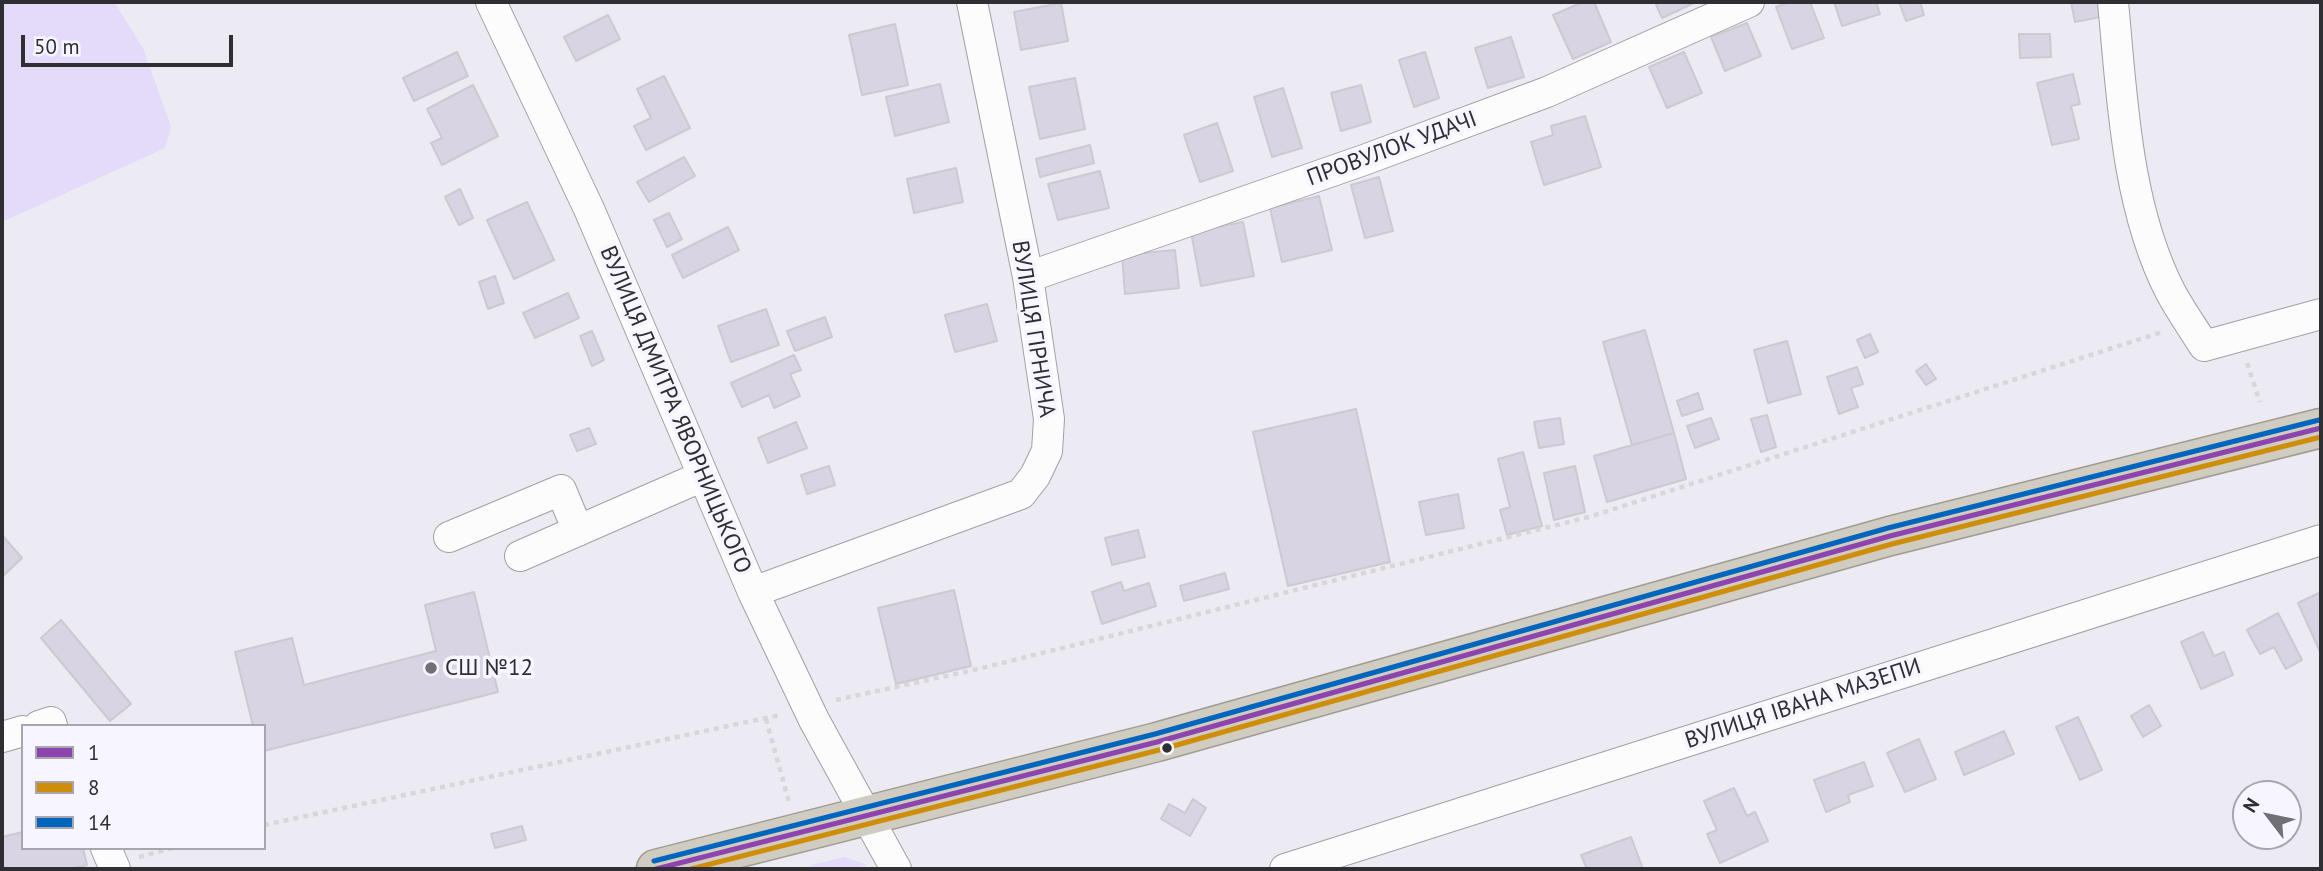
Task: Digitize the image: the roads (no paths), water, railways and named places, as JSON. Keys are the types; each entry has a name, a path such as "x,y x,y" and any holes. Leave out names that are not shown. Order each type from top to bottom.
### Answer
{"highway":[{"path":"656,869 1157,742 1890,536 2321,428"}],"street":[{"name":"ВУЛИЦЯ ДМИТРА ЯВОРНИЦЬКОГО","path":"491,2 589,209 753,592 808,708 896,869"},
{"name":"ВУЛИЦЯ ГІРНИЧА","path":"753,592 1021,494 1035,476 1047,451 1049,419 1028,277 972,2"},
{"name":"ПРОВУЛОК УДАЧІ","path":"1028,277 1364,160 1547,92 1749,2"},
{"path":"2113,2 2127,148 2152,242 2169,290 2204,346 2321,314"},
{"path":"520,556 704,476"},
{"path":"449,537 561,490 578,531"},
{"name":"ВУЛИЦЯ ІВАНА МАЗЕПИ","path":"1285,869 2321,540"},
{"path":"2,737 21,732"},
{"path":"107,850 114,869"}],"place":[{"name":"СШ №12","path":"431,668"}]}
